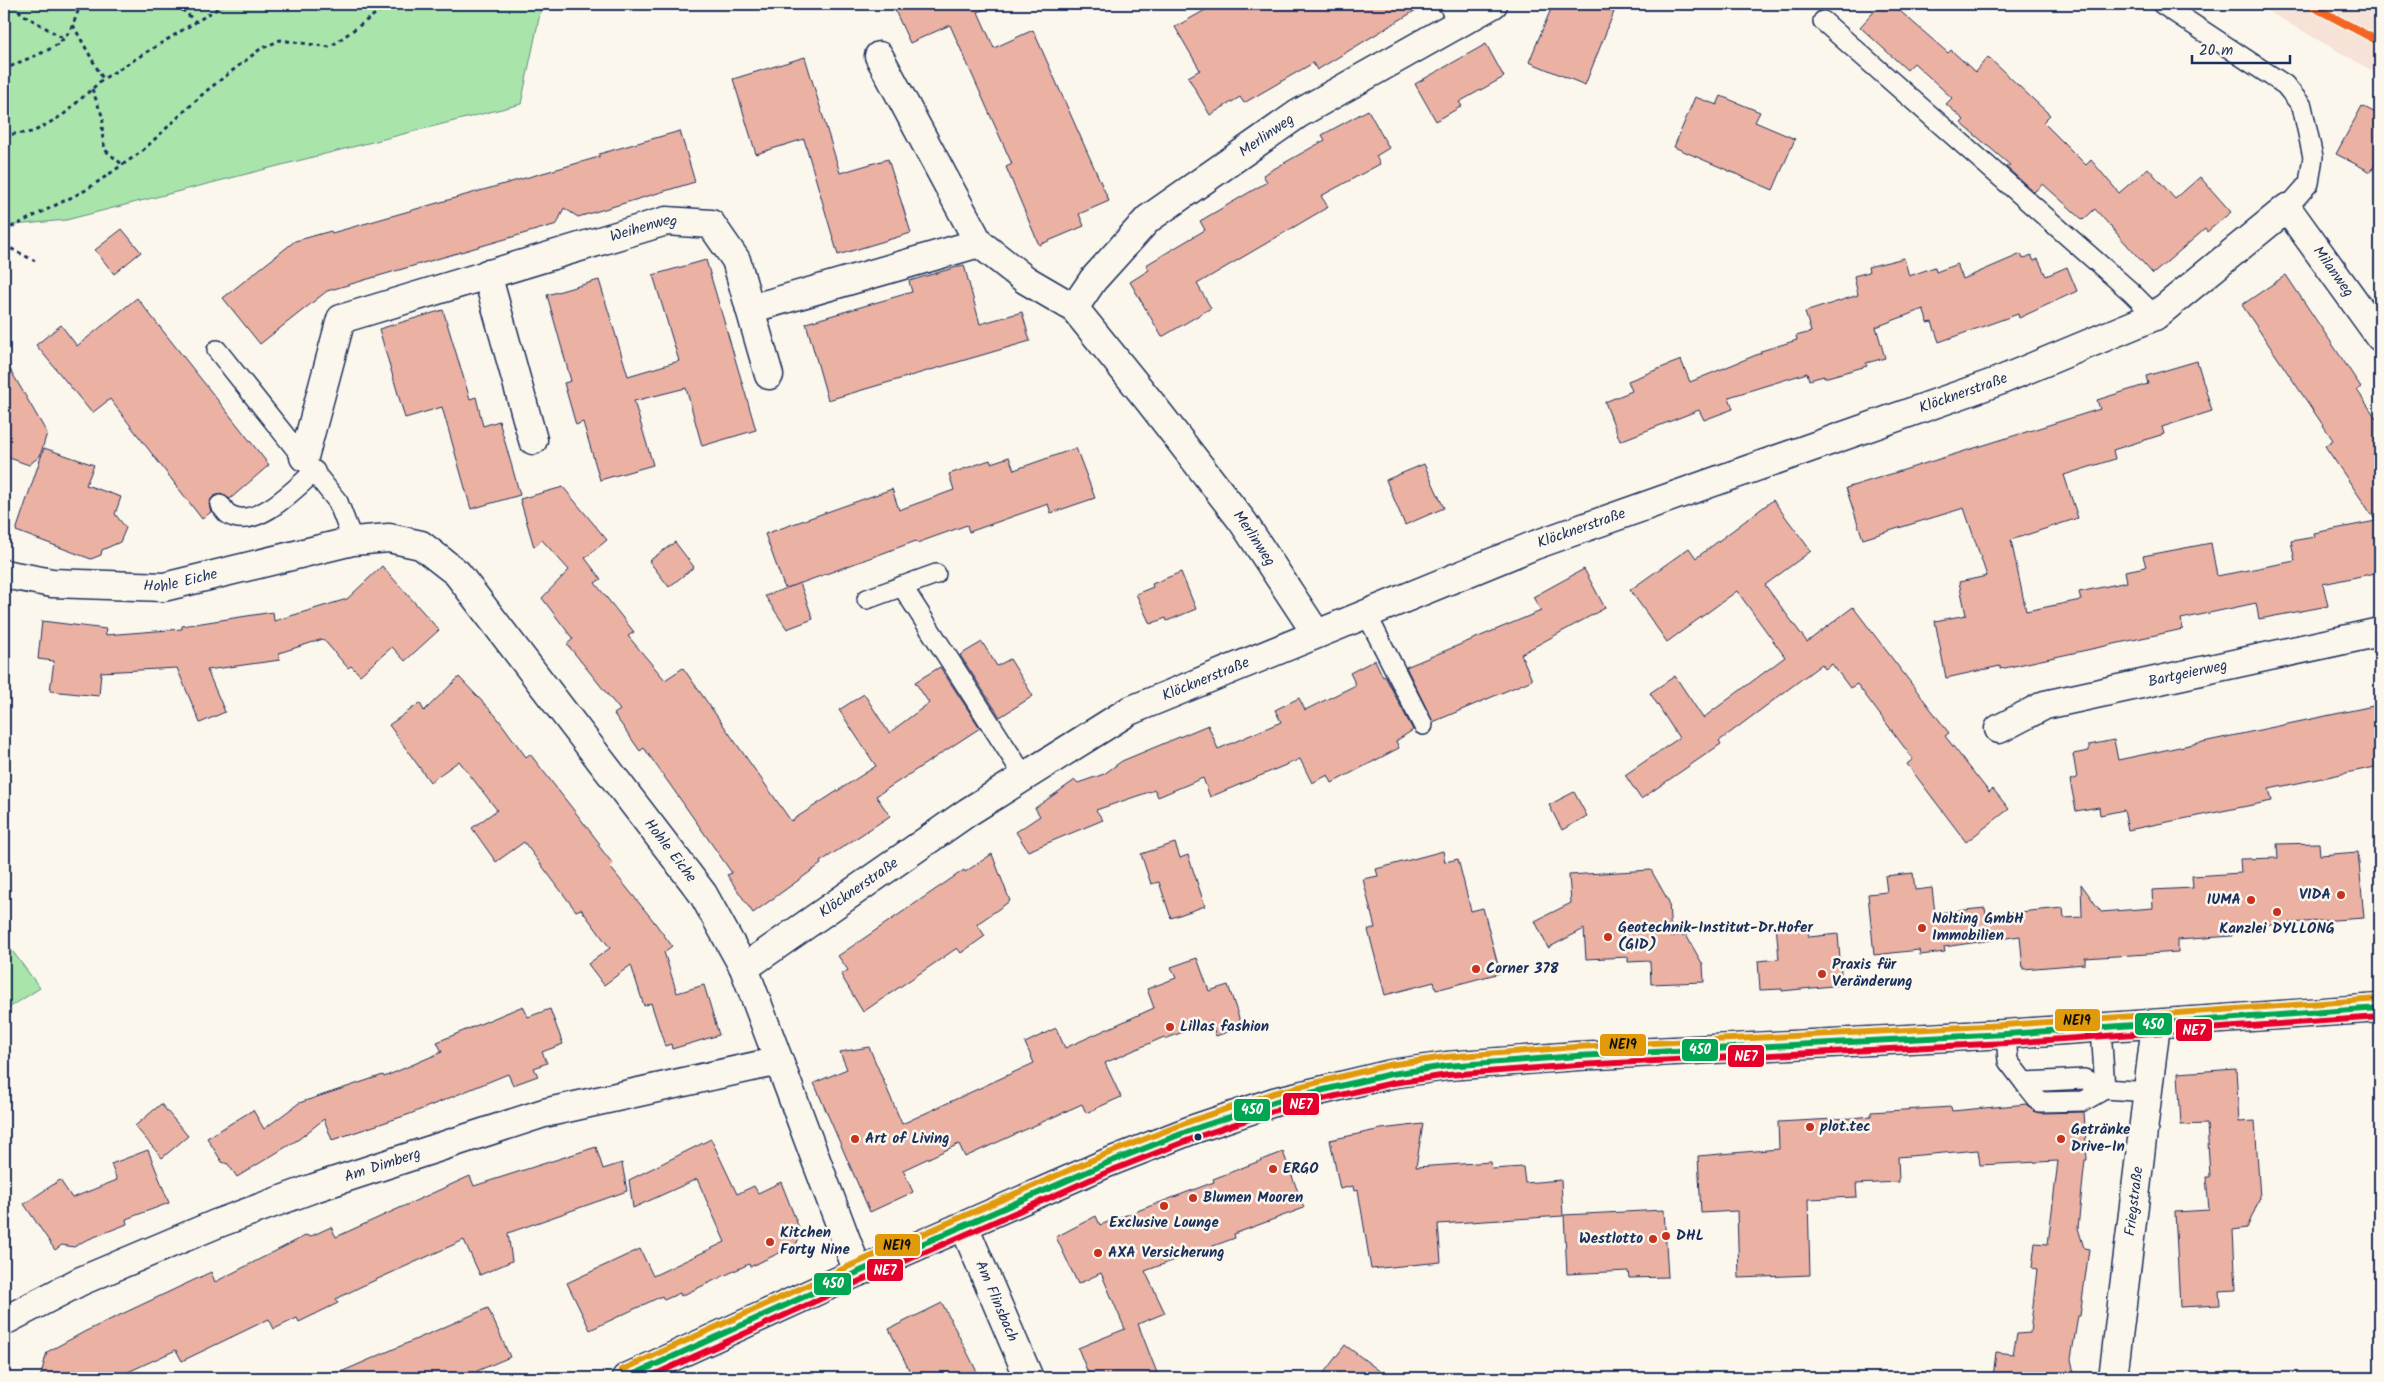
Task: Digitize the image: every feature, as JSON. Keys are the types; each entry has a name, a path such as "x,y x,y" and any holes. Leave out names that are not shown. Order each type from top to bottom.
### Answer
{"street":[{"name":"Merlinweg","path":"1074,308 1093,280 1148,219 1298,114 1453,13 1493,4"},
{"name":"Merlinweg","path":"879,56 979,243 1026,280 1074,308 1243,522 1316,633"},
{"name":"Klöcknerstraße","path":"744,968 968,812 1129,711 1535,545 1999,381 2155,316 2287,208"},
{"name":"Milanweg","path":"2287,208 2380,337"},
{"name":"Weihenweg","path":"309,464 341,318 666,221 711,224 736,260 769,375"},
{"path":"750,309 979,243"},
{"path":"487,274 533,440"},
{"name":"Hohle Eiche","path":"4,574 52,583 164,587 353,541 389,538 421,545 457,574 703,894 744,968 858,1272"},
{"name":"Bartgeierweg","path":"1999,729 2045,705 2380,632"},
{"path":"626,1378 858,1272 1107,1163 1194,1128 1284,1099 1391,1074 1447,1066 1577,1056 2006,1034 2380,1008"},
{"name":"Friegstraße","path":"2113,1378 2156,1024"},
{"name":"Am Dimberg","path":"4,1321 108,1270 216,1224 314,1188 544,1113 779,1061"},
{"name":"Am Flinsbach","path":"964,1226 1030,1378"}],"lane":[{"name":"Klöcknerstraße","path":"2162,4 2285,85 2302,106 2313,157 2309,183 2287,208"},
{"path":"1823,21 2131,292 2155,316"},
{"path":"217,350 338,502 353,541"},
{"path":"220,505 228,514 242,518 260,514 277,503 309,464"},
{"path":"867,598 936,574"},
{"path":"902,586 1024,776"},
{"path":"1366,613 1423,725"},
{"path":"2101,1028 2105,1089"},
{"path":"2006,1034 2008,1062 2024,1082 2084,1079 2105,1089 2149,1092"}],"path":[{"path":"13,4 22,14 63,38"},
{"path":"4,71 13,64 55,46 72,24 81,4"},
{"path":"176,4 196,22"},
{"path":"4,135 33,132 64,115 103,79 225,4"},
{"path":"4,231 86,190 124,165 141,152 205,92 260,50 280,40 330,47 390,4"},
{"path":"72,24 103,79"},
{"path":"92,90 103,118 102,133 105,150 124,165"},
{"path":"4,245 35,261"}],"shaded area":[{"path":"2255,4 2357,4 2380,16 2380,75"}],"green space":[{"path":"4,4 542,4 521,104 66,220 4,226"},
{"path":"4,940 40,988 4,1011"}],"building":[{"path":"892,4 997,4 978,12 994,48 1033,30 1109,201 1079,214 1084,226 1039,245 1006,167 1012,164 950,25 910,43"},
{"path":"1216,4 1426,4 1317,70 1313,63 1244,103 1240,97 1210,115 1188,77 1200,70 1175,27"},
{"path":"1553,4 1594,4 1614,12 1585,85 1529,62"},
{"path":"1881,4 1892,4 1948,53 1951,50 1975,72 1988,57 2050,115 2043,122 2086,165 2091,160 2119,193 2148,168 2175,199 2200,177 2231,212 2207,232 2205,229 2153,274 2095,209 2083,220 2043,184 2034,192 2006,167 2010,165 1961,123 1964,120 1946,104 1952,98 1914,63 1907,70 1860,27"},
{"path":"1486,44 1504,77 1459,102 1462,106 1436,121 1415,84"},
{"path":"805,57 840,173 888,159 911,233 838,255 804,139 756,154 733,79"},
{"path":"1721,96 1760,112 1755,122 1795,139 1773,190 1674,147 1695,97 1717,105"},
{"path":"2362,106 2380,115 2380,155 2371,172 2336,154"},
{"path":"1368,110 1389,148 1376,156 1380,164 1321,196 1328,207 1197,284 1211,308 1162,337 1130,282 1149,270 1146,265 1205,230 1200,221 1267,182 1263,175 1325,140 1322,135"},
{"path":"680,131 695,182 578,217 564,208 557,224 327,291 260,344 223,298 295,241 331,231 332,233 599,157 599,154"},
{"path":"122,229 141,252 114,274 95,250"},
{"path":"2021,254 2023,259 2031,255 2034,261 2038,259 2046,276 2067,267 2077,291 2019,318 2018,314 1939,342 1932,322 1928,323 1923,309 1876,327 1885,358 1866,363 1867,366 1824,378 1824,376 1809,380 1807,373 1729,397 1733,409 1704,420 1699,410 1620,441 1605,402 1632,391 1628,381 1681,360 1690,382 1761,353 1761,351 1797,340 1796,336 1811,332 1805,312 1858,295 1854,276 1869,272 1868,267 1904,258 1909,276 1935,267 1936,272 1957,264 1963,279"},
{"path":"706,260 756,430 702,446 686,388 634,401 653,465 600,480 583,422 576,425 564,383 571,381 547,295 599,280 628,376 679,361 653,275"},
{"path":"964,265 980,324 1022,312 1030,341 828,400 806,323 912,292 909,281"},
{"path":"2286,275 2361,387 2357,390 2380,424 2380,572 2323,584 2328,606 2259,619 2256,603 2181,619 2183,629 2000,669 2000,666 1946,678 1935,621 1966,615 1959,582 1987,576 1964,508 1863,539 1846,488 2100,409 2097,400 2148,384 2146,376 2197,361 2212,411 2162,427 2164,434 2113,450 2115,459 2064,475 2078,518 2011,540 2026,611 2081,600 2079,592 2127,582 2125,571 2146,567 2143,556 2211,543 2217,576 2295,561 2291,541 2315,537 2314,533 2376,521 2325,446 2333,440 2242,305"},
{"path":"137,298 269,465 230,499 221,494 212,498 209,504 211,512 202,519 110,399 92,413 36,345 61,325 77,346"},
{"path":"443,310 470,399 476,397 483,426 499,421 520,495 471,509 442,407 405,418 379,329"},
{"path":"4,359 47,433 40,456 29,465 4,456"},
{"path":"44,448 94,465 86,485 121,497 115,514 126,528 120,542 102,550 101,555 91,559 16,531"},
{"path":"1076,448 1095,498 1051,513 1048,504 969,532 967,525 917,543 916,541 785,589 765,534 892,489 899,510 954,490 949,474 990,460 991,463 1009,457 1014,470"},
{"path":"1424,464 1444,508 1405,525 1386,480"},
{"path":"563,487 607,540 585,558 601,579 595,583 634,632 628,636 665,680 683,668 791,821 876,766 839,710 864,694 889,733 929,703 915,682 940,667 980,728 876,796 890,816 820,862 821,864 753,913 727,875 732,873 644,748 640,751 614,714 620,710 567,644 573,639 542,598 569,570 542,540 534,547 520,499"},
{"path":"1773,500 1811,551 1765,585 1807,642 1853,607 1949,733 1945,736 1989,792 1993,789 2009,809 1966,842 1907,764 1913,759 1857,684 1850,688 1832,664 1825,669 1822,664 1719,741 1721,744 1641,799 1625,775 1679,738 1650,693 1675,676 1703,718 1785,657 1737,591 1667,642 1630,590 1689,548 1696,558"},
{"path":"675,542 694,567 669,587 649,561"},
{"path":"382,566 439,630 405,661 392,647 360,675 351,666 348,668 323,639 279,653 280,660 207,670 225,712 200,723 177,668 101,672 99,696 50,691 54,661 38,659 42,621 106,629 105,635 182,629 182,626 273,612 274,621 347,599"},
{"path":"1584,569 1605,608 1521,654 1532,680 1433,722 1406,667 1541,611 1533,597"},
{"path":"1181,572 1196,609 1167,621 1166,618 1150,624 1136,594 1153,587 1152,584"},
{"path":"800,583 813,619 787,629 765,596"},
{"path":"982,642 997,666 1010,659 1033,696 1000,717 960,655"},
{"path":"1375,660 1413,730 1396,741 1399,748 1332,783 1328,775 1312,783 1300,759 1210,797 1203,778 1158,797 1155,790 1096,810 1103,820 1028,851 1016,832 1040,816 1035,808 1075,780 1078,783 1104,774 1122,761 1208,725 1218,749 1281,722 1275,710 1299,698 1305,710 1356,685 1350,673"},
{"path":"459,677 496,716 526,757 530,754 600,844 598,845 613,864 610,867 672,946 664,952 677,993 704,985 719,1035 672,1049 671,1044 665,1046 651,1003 644,1006 631,965 604,985 588,964 610,948 581,909 576,911 524,842 496,862 472,828 497,810 459,761 430,782 389,725 420,703 424,711"},
{"path":"2373,706 2374,711 2380,709 2380,766 2269,789 2272,801 2128,830 2124,810 2100,815 2099,807 2076,811 2070,780 2077,778 2073,754 2089,751 2089,745 2114,740 2118,760"},
{"path":"1574,792 1587,816 1562,830 1549,805"},
{"path":"1175,843 1180,858 1188,855 1205,906 1171,918 1159,882 1151,884 1141,854"},
{"path":"2319,843 2320,855 2358,852 2364,918 2231,927 2232,936 2178,940 2178,952 2085,958 2085,964 2023,969 2020,936 1944,947 1945,952 1920,955 1919,950 1874,955 1868,894 1887,892 1885,876 1913,873 1915,890 1932,888 1935,913 1985,908 1986,915 2063,908 2064,918 2082,917 2081,884 2101,912 2153,908 2152,890 2193,888 2192,876 2241,873 2240,859 2278,858 2277,844"},
{"path":"1443,851 1445,862 1458,859 1471,911 1483,908 1500,973 1436,990 1434,982 1385,995 1368,930 1375,928 1363,879 1378,876 1376,869"},
{"path":"992,854 1010,901 977,924 985,936 961,953 957,948 863,1012 841,975 848,970 838,956 964,870 965,872"},
{"path":"1651,870 1669,902 1671,936 1686,935 1703,965 1704,982 1651,984 1650,961 1628,962 1628,957 1586,959 1584,929 1548,948 1535,921 1571,903 1569,875"},
{"path":"1807,922 1809,937 1838,934 1842,985 1782,991 1782,989 1760,990 1758,961 1779,959 1776,925"},
{"path":"1197,958 1209,991 1228,985 1242,1027 1216,1036 1211,1021 1165,1039 1164,1037 1105,1063 1121,1097 1086,1113 1082,1104 965,1157 959,1144 903,1170 913,1192 870,1212 814,1083 847,1069 840,1052 869,1047 902,1124 1034,1063 1025,1043 1056,1028 1065,1048 1154,1008 1147,989 1176,978 1171,967"},
{"path":"523,1006 528,1017 550,1009 563,1044 542,1052 547,1063 534,1068 538,1076 513,1085 508,1074 410,1114 332,1140 324,1119 299,1139 237,1177 228,1164 222,1162 207,1138 253,1110 264,1129 299,1103 383,1075 384,1077 442,1052 437,1042"},
{"path":"2236,1069 2239,1122 2255,1121 2260,1198 2247,1228 2233,1230 2236,1290 2219,1291 2220,1305 2180,1307 2175,1212 2209,1210 2206,1177 2210,1177 2207,1124 2181,1125 2178,1073"},
{"path":"161,1104 188,1136 162,1158 135,1126"},
{"path":"2027,1104 2035,1112 2040,1113 2084,1112 2087,1160 2085,1160 2078,1228 2084,1248 2089,1249 2080,1316 2078,1316 2071,1359 2075,1378 1993,1378 1996,1352 2013,1354 2017,1334 2030,1333 2037,1269 2032,1268 2035,1243 2048,1244 2058,1161 1980,1165 1978,1150 1898,1157 1899,1182 1856,1184 1857,1197 1808,1199 1810,1275 1739,1278 1737,1211 1701,1213 1698,1156 1779,1149 1778,1122 1853,1118 1871,1116 1871,1112 1951,1107 1952,1111"},
{"path":"1423,1124 1416,1167 1491,1162 1492,1169 1523,1167 1525,1183 1561,1180 1563,1216 1438,1224 1441,1262 1371,1269 1358,1190 1354,1191 1353,1186 1340,1189 1330,1140 1381,1129"},
{"path":"711,1139 737,1194 754,1186 758,1193 781,1182 801,1233 796,1245 750,1267 749,1264 681,1296 680,1293 664,1300 662,1296 590,1330 567,1283 640,1249 653,1276 725,1242 697,1179 633,1208 629,1180"},
{"path":"596,1147 603,1169 622,1163 627,1191 508,1233 512,1261 480,1275 464,1240 360,1287 336,1299 338,1303 299,1322 297,1318 274,1329 269,1319 182,1361 176,1350 115,1378 40,1378 47,1352 86,1331 211,1272 215,1282 307,1235 309,1237 331,1227 336,1237 470,1176 474,1186"},
{"path":"148,1150 169,1203 126,1219 127,1224 84,1241 74,1247 62,1245 55,1250 24,1204 60,1180 72,1198 117,1180 111,1164"},
{"path":"1283,1152 1304,1208 1234,1234 1235,1238 1145,1271 1165,1313 1138,1324 1159,1378 1090,1378 1078,1348 1125,1329 1101,1273 1078,1284 1056,1237 1096,1216 1100,1225 1214,1182 1213,1179"},
{"path":"1664,1210 1668,1277 1629,1278 1628,1271 1567,1274 1564,1215"},
{"path":"942,1303 980,1378 913,1378 889,1329"},
{"path":"488,1308 510,1357 477,1371 479,1378 327,1378"},
{"path":"1345,1345 1389,1378 1320,1378"}],"transit line":[{"path":"2308,4 2380,42"},
{"name":"NE19","path":"622,1370 854,1264 1104,1155 1191,1121 1274,1093 1389,1065 1446,1057 1576,1047 2005,1025 2379,999"},
{"name":"450","path":"626,1378 858,1272 1107,1163 1194,1129 1277,1101 1391,1074 1447,1066 1577,1056 2006,1034 2380,1008"},
{"name":"NE7","path":"647,1378 862,1280 1110,1171 1197,1137 1279,1109 1393,1083 1448,1075 1578,1065 2006,1043 2380,1017"}],"place":[{"name":"VIDA","path":"2341,895"},
{"name":"IUMA","path":"2251,900"},
{"name":"Kanzlei DYLLONG","path":"2277,912"},
{"name":"Nolting GmbH Immobilien","path":"1922,928"},
{"name":"Geotechnik-Institut-Dr.Hofer (GID)","path":"1608,937"},
{"name":"Corner 378","path":"1476,969"},
{"name":"Praxis für Veränderung","path":"1822,974"},
{"name":"Lillas fashion","path":"1170,1027"},
{"name":"plot.tec","path":"1810,1127"},
{"name":"Art of Living","path":"855,1139"},
{"name":"Getränke Drive-In","path":"2061,1139"},
{"name":"ERGO","path":"1273,1169"},
{"name":"Blumen Mooren","path":"1193,1198"},
{"name":"Exclusive Lounge","path":"1164,1206"},
{"name":"DHL","path":"1666,1236"},
{"name":"Westlotto","path":"1653,1239"},
{"name":"Kitchen Forty Nine","path":"770,1242"},
{"name":"AXA Versicherung","path":"1098,1253"}]}
